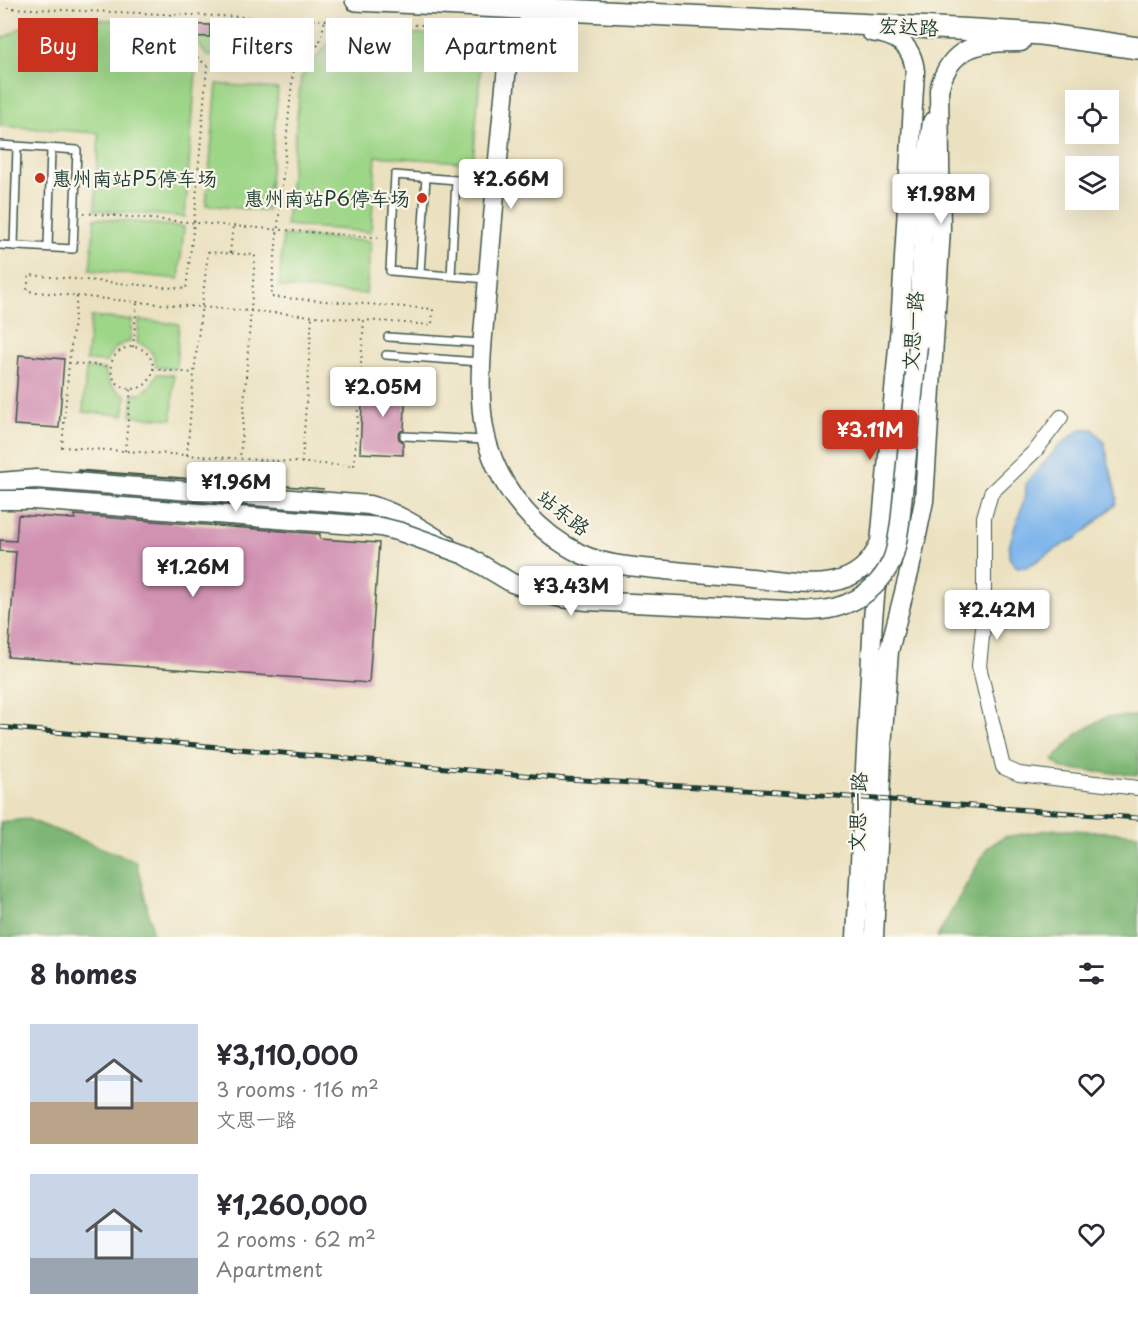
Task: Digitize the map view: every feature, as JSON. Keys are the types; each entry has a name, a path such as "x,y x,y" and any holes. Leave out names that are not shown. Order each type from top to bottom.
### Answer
{"main road":[{"name":"宏达路","path":"356,0 1041,34 1125,46"}],"street":[{"name":"站东路","path":"564,10 536,17 521,29 511,44 508,56 495,185 482,362 482,416 486,440 501,477 530,517 554,537 581,554 596,560 626,566 829,584 847,578 862,568 873,555 880,540"},
{"name":"文思一路","path":"829,23 893,37 909,51 915,71 900,326 873,619 856,937"},
{"name":"文思一路","path":"874,937 889,651 924,501 941,229 941,132 938,100 941,82 949,67 961,54 978,45 1022,42 1125,46"},
{"path":"0,482 36,479 369,505 405,518 512,583 562,598 808,611 831,609 852,602 871,590 879,581 896,550 918,345 926,165 931,127 938,100"},
{"path":"1061,417 1036,450 991,493 984,517 984,618 980,666 1003,767 1019,774 1138,788"},
{"path":"0,500 33,500 381,527 465,555"}],"lane":[{"path":"0,145 76,150 74,249 0,245"},
{"path":"14,246 17,147"},
{"path":"48,247 51,148"},
{"path":"488,279 390,271 395,175 495,185"},
{"path":"420,273 426,177"},
{"path":"451,276 456,180"},
{"path":"388,337 483,343"},
{"path":"386,355 482,362"},
{"path":"404,435 486,440"}],"path":[{"path":"7,8 424,25"},
{"path":"171,14 175,38 210,66"},
{"path":"314,49 319,44 324,20"},
{"path":"207,66 186,289 28,275 27,291 137,303 432,325 433,309 271,297 292,72"},
{"path":"75,212 392,238"},
{"path":"230,253 233,226"},
{"path":"187,455 208,252 230,253 255,255 240,459"},
{"path":"77,296 62,447 354,466 364,320"},
{"path":"133,347 137,303"},
{"path":"302,463 312,316"},
{"path":"133,347 144,350 150,356 153,369 148,382 142,387 130,389 117,382 113,377 111,366 118,352 123,348 133,347"},
{"path":"69,363 111,366"},
{"path":"153,369 194,373"},
{"path":"126,451 130,389"}],"green space":[{"path":"98,20 110,20 110,72 196,72 185,217 95,210 99,133 0,126 0,40 18,30 18,72 98,72"},
{"path":"412,34 424,34 424,72 480,72 473,163 376,156 371,232 286,225 301,77 305,72 314,72 314,61 326,46 326,72 412,72"},
{"path":"198,36 210,37 210,56 207,56 198,43"},
{"path":"217,84 278,89 267,211 206,205"},
{"path":"95,218 184,227 179,279 90,270"},
{"path":"283,235 371,241 366,294 279,287"},
{"path":"91,317 132,320 130,342 121,344 115,349 107,362 86,361"},
{"path":"139,320 179,324 176,369 156,367 151,351 137,343"},
{"path":"86,368 105,370 112,386 126,395 124,415 83,412"},
{"path":"157,374 174,375 172,419 131,416 133,395 148,388"},
{"path":"1138,716 1138,775 1062,769 1053,760 1077,734 1106,717"},
{"path":"27,819 136,861 151,923 152,937 0,937 0,822"},
{"path":"1056,829 1138,834 1138,937 937,937 987,848 1004,837"}],"water":[{"path":"1081,429 1093,429 1104,442 1117,498 1115,505 1077,538 1027,567 1017,567 1010,559 1009,553 1026,491 1026,483 1061,444"}],"building":[{"path":"198,25 210,25 210,37 198,37"},
{"path":"19,355 64,359 59,428 14,425"},
{"path":"363,382 406,384 404,430 398,435 403,442 403,455 360,453"},
{"path":"78,470 324,489 78,471"},
{"path":"18,515 75,519 75,515 320,534 320,539 379,543 369,683 8,657 16,552 0,551 0,540 16,541"}],"railway":[{"path":"0,727 567,779 1138,818"}],"place":[{"name":"惠州南站P5停车场","path":"40,178"},
{"name":"惠州南站P6停车场","path":"422,198"}]}
